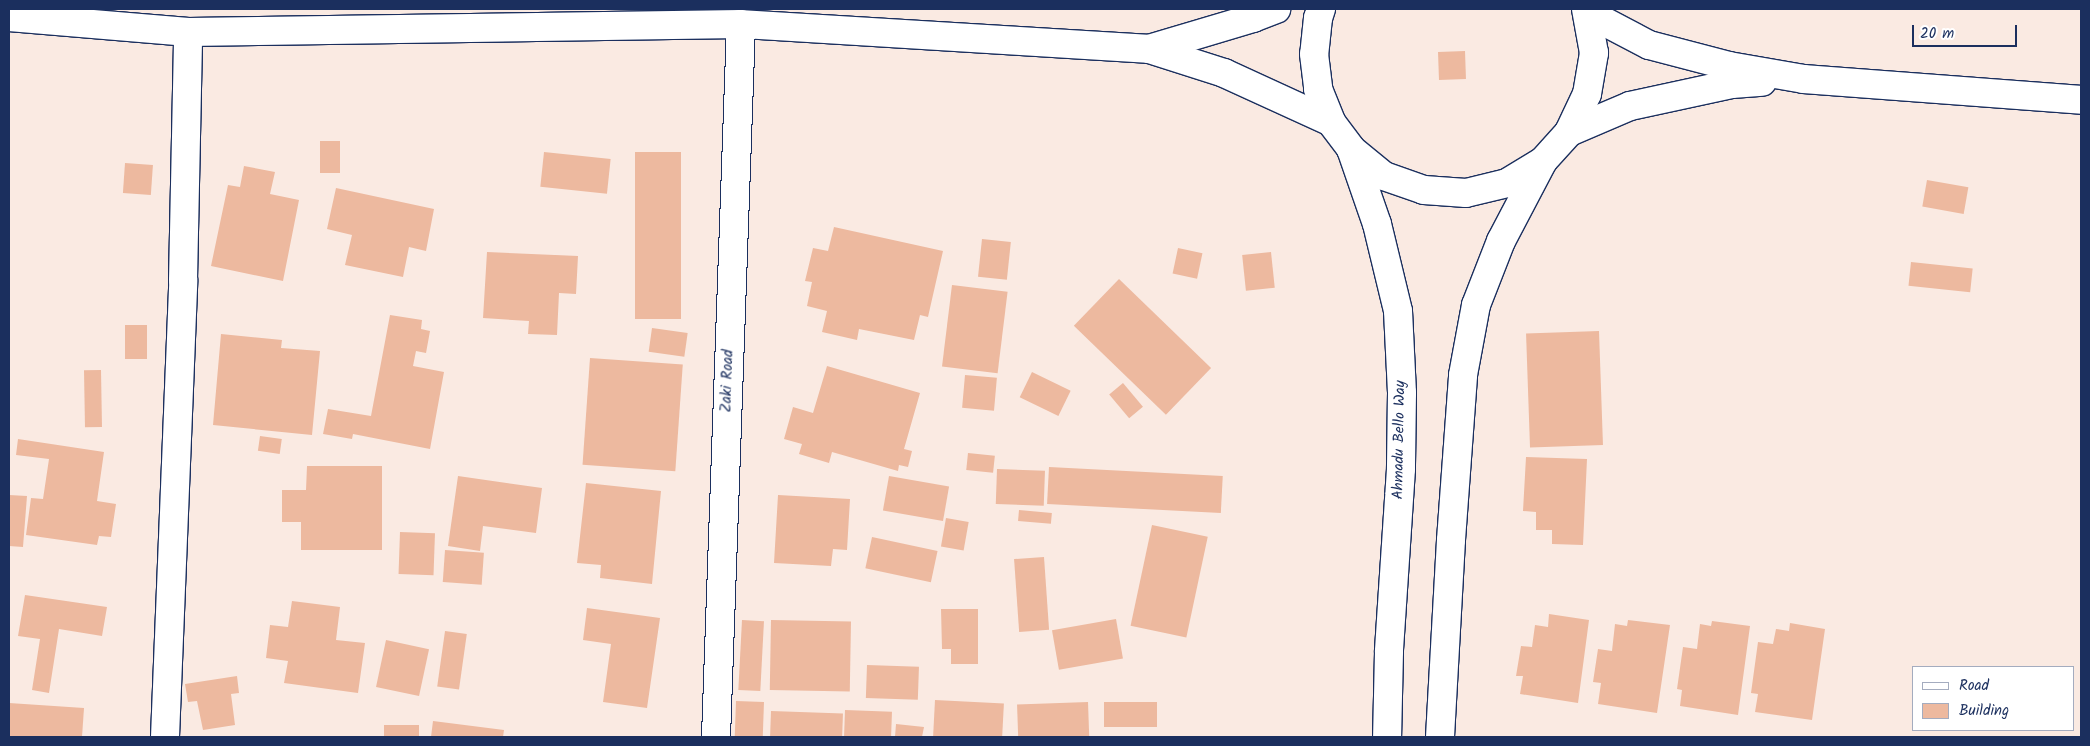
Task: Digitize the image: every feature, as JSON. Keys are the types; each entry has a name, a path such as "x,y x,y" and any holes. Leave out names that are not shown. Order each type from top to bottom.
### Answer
{"street":[{"path":"1149,49 1254,18 1276,9"},
{"path":"1321,9 1318,18 1314,54 1318,89 1331,122 1351,149 1384,176 1424,190 1466,193 1507,183 1543,161"},
{"path":"1587,11 1649,44 1729,66 1804,79 2081,100"},
{"path":"1440,737 1451,540 1465,366 1476,305 1501,241 1543,161 1569,132 1587,94 1594,53 1587,11"},
{"path":"9,17 188,32 741,24 1149,49 1224,73 1331,122"},
{"name":"Zaki Road","path":"716,737 741,24"},
{"path":"165,737 183,280 188,32"},
{"path":"1569,132 1630,106 1732,84 1804,79"},
{"name":"Ahmadu Bello Way","path":"1351,149 1377,224 1398,311 1402,393 1401,460 1387,737"}],"building":[{"path":"1465,51 1466,79 1439,80 1438,52"},
{"path":"320,141 340,141 340,173 320,173"},
{"path":"544,152 611,159 607,194 540,187"},
{"path":"635,152 681,152 681,319 635,319"},
{"path":"125,163 153,165 151,195 123,193"},
{"path":"244,166 275,172 270,194 299,200 283,281 211,266 228,185 240,187"},
{"path":"1927,180 1968,187 1964,214 1922,207"},
{"path":"336,188 434,209 426,251 409,247 403,277 345,265 352,235 327,229"},
{"path":"834,227 943,251 928,317 920,315 914,340 859,329 857,340 822,332 827,311 807,306 812,282 805,281 813,248 828,251"},
{"path":"982,239 1011,242 1007,280 978,277"},
{"path":"1178,248 1202,253 1197,279 1173,273"},
{"path":"487,252 578,256 576,294 559,293 557,335 528,334 529,321 483,318"},
{"path":"1271,252 1275,288 1246,291 1242,255"},
{"path":"1911,262 1973,268 1970,292 1908,286"},
{"path":"1119,279 1211,368 1166,415 1074,326"},
{"path":"952,285 1008,292 998,373 942,366"},
{"path":"390,315 422,320 421,329 430,331 426,353 416,351 413,366 444,372 430,449 353,434 352,439 323,434 328,409 371,416"},
{"path":"125,325 147,325 147,359 125,359"},
{"path":"652,328 688,333 684,357 649,352"},
{"path":"1599,331 1603,445 1530,447 1526,334"},
{"path":"221,334 282,340 281,348 320,351 312,435 213,425"},
{"path":"590,358 683,364 675,471 583,465"},
{"path":"827,366 920,393 904,449 912,451 908,467 899,465 898,471 832,452 829,463 799,454 802,444 784,439 793,407 813,413"},
{"path":"84,370 101,370 102,427 85,427"},
{"path":"1032,372 1071,391 1058,416 1020,397"},
{"path":"965,375 997,378 994,411 962,408"},
{"path":"1123,383 1143,407 1129,418 1109,395"},
{"path":"260,436 282,439 280,454 258,451"},
{"path":"18,439 104,452 97,501 116,504 111,537 99,536 97,545 26,535 31,498 43,499 49,459 16,455"},
{"path":"968,453 995,456 993,473 966,470"},
{"path":"1526,457 1587,459 1583,545 1552,544 1552,530 1536,530 1536,512 1523,511"},
{"path":"307,466 382,466 382,550 301,550 301,522 282,522 282,490 306,490"},
{"path":"1049,467 1223,476 1221,513 1047,504"},
{"path":"997,469 1045,471 1044,506 996,504"},
{"path":"458,476 542,488 536,533 483,526 480,551 448,546"},
{"path":"889,476 949,487 943,521 883,510"},
{"path":"586,483 661,491 652,584 600,578 601,565 577,563"},
{"path":"9,495 27,496 23,547 9,546"},
{"path":"778,495 850,499 847,550 833,549 831,566 774,563"},
{"path":"1019,510 1052,513 1051,524 1018,521"},
{"path":"946,518 969,522 964,551 941,547"},
{"path":"1152,525 1208,537 1186,638 1131,626"},
{"path":"400,532 435,533 434,575 399,574"},
{"path":"872,537 938,551 931,582 865,568"},
{"path":"445,550 484,553 482,585 443,582"},
{"path":"1044,557 1049,630 1019,632 1014,559"},
{"path":"25,595 107,607 102,636 59,629 49,693 32,690 40,639 18,636"},
{"path":"292,601 340,607 336,640 365,643 358,693 284,683 288,661 266,658 270,625 288,627"},
{"path":"587,608 660,618 647,708 603,702 611,644 583,640"},
{"path":"941,609 978,609 978,664 951,664 951,649 942,649"},
{"path":"1549,614 1589,620 1578,703 1520,694 1523,676 1516,676 1521,646 1532,647 1535,625 1548,627"},
{"path":"1116,619 1123,658 1059,670 1052,630"},
{"path":"742,620 764,621 760,691 738,690"},
{"path":"771,620 851,621 850,691 770,690"},
{"path":"1628,620 1670,625 1657,713 1598,704 1601,683 1593,682 1598,649 1612,651 1615,624 1627,626"},
{"path":"1712,621 1750,626 1738,715 1680,706 1682,690 1677,689 1683,647 1697,649 1700,624 1711,626"},
{"path":"1790,623 1825,629 1812,720 1755,712 1758,694 1751,693 1758,642 1773,644 1776,629 1789,631"},
{"path":"445,631 467,634 459,690 437,686"},
{"path":"386,640 429,649 419,696 376,687"},
{"path":"867,665 919,667 918,700 866,698"},
{"path":"237,676 239,693 231,694 235,725 203,730 197,701 188,702 185,684"},
{"path":"935,700 1004,704 1002,737 933,737"},
{"path":"736,701 764,702 763,737 735,737"},
{"path":"1088,702 1089,737 1018,737 1017,704"},
{"path":"1104,702 1157,702 1157,727 1104,727"},
{"path":"9,703 84,708 82,737 9,737"},
{"path":"845,710 892,712 891,737 844,737"},
{"path":"771,711 843,714 842,737 770,737"},
{"path":"433,721 504,730 503,737 431,737"},
{"path":"896,724 924,727 922,737 895,737"},
{"path":"384,725 419,725 419,737 384,737"}]}
